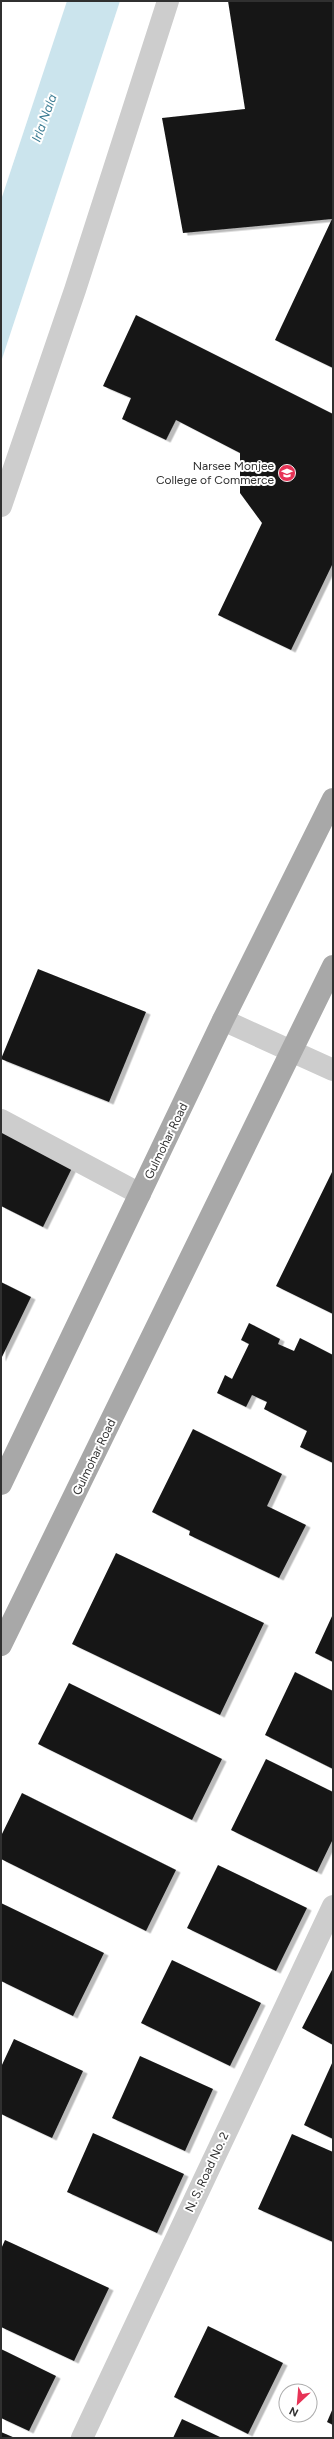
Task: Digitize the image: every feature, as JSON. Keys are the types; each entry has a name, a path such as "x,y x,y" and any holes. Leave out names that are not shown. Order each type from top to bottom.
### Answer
{"main road":[{"name":"Gulmohar Road","path":"1,1484 224,1020 333,799"},
{"name":"Gulmohar Road","path":"1,1645 293,1051 333,966"}],"street":[{"path":"1,506 75,290 168,1"},
{"path":"224,1020 333,1070"},
{"path":"1,1120 140,1194"},
{"name":"N. S. Road No. 2","path":"82,2438 333,1906"}],"water":[{"name":"Irla Nala","path":"67,1 120,1 1,362 1,200"}],"building":[{"path":"228,1 333,1 333,368 275,340 332,219 183,233 162,118 245,109"},
{"name":"Narsee Monjee College of Commerce","path":"136,315 333,414 333,563 291,650 218,615 262,523 240,493 240,453 176,420 166,440 122,419 131,398 103,386"},
{"path":"38,969 146,1012 109,1102 1,1059"},
{"path":"1,1130 73,1166 43,1227 1,1206"},
{"path":"333,1170 333,1314 276,1286"},
{"path":"1,1282 31,1297 1,1359"},
{"path":"249,1323 280,1339 278,1344 294,1351 300,1338 333,1355 333,1463 300,1447 307,1431 264,1409 267,1402 252,1395 246,1407 217,1393 225,1375 232,1379 249,1344 241,1340"},
{"path":"193,1429 282,1474 267,1506 306,1525 279,1578 189,1535 190,1531 152,1512"},
{"path":"116,1553 264,1623 220,1715 72,1644"},
{"path":"333,1614 333,1662 315,1653"},
{"path":"295,1672 333,1691 333,1769 265,1735"},
{"path":"69,1683 222,1759 192,1820 38,1744"},
{"path":"266,1759 333,1792 333,1839 317,1872 231,1830"},
{"path":"22,1793 176,1870 146,1931 1,1859 1,1836"},
{"path":"218,1865 307,1908 276,1971 187,1928"},
{"path":"1,1903 104,1953 73,2016 1,1981"},
{"path":"172,1960 261,2003 230,2066 141,2023"},
{"path":"333,1968 333,2045 302,2028"},
{"path":"14,2039 83,2071 52,2138 1,2114 1,2067"},
{"path":"140,2056 213,2089 185,2151 112,2118"},
{"path":"333,2061 333,2139 304,2125"},
{"path":"93,2133 184,2174 157,2233 67,2192"},
{"path":"292,2134 333,2152 333,2242 258,2209"},
{"path":"5,2240 109,2288 74,2361 1,2327 1,2249"},
{"path":"208,2326 283,2363 248,2434 174,2397"},
{"path":"1,2349 56,2376 29,2431 1,2418"},
{"path":"333,2408 333,2425 327,2422"},
{"path":"182,2419 222,2438 173,2438"},
{"path":"1,2432 15,2438 1,2438"}],"place":[{"name":"Narsee Monjee College of Commerce","path":"287,473"}]}
